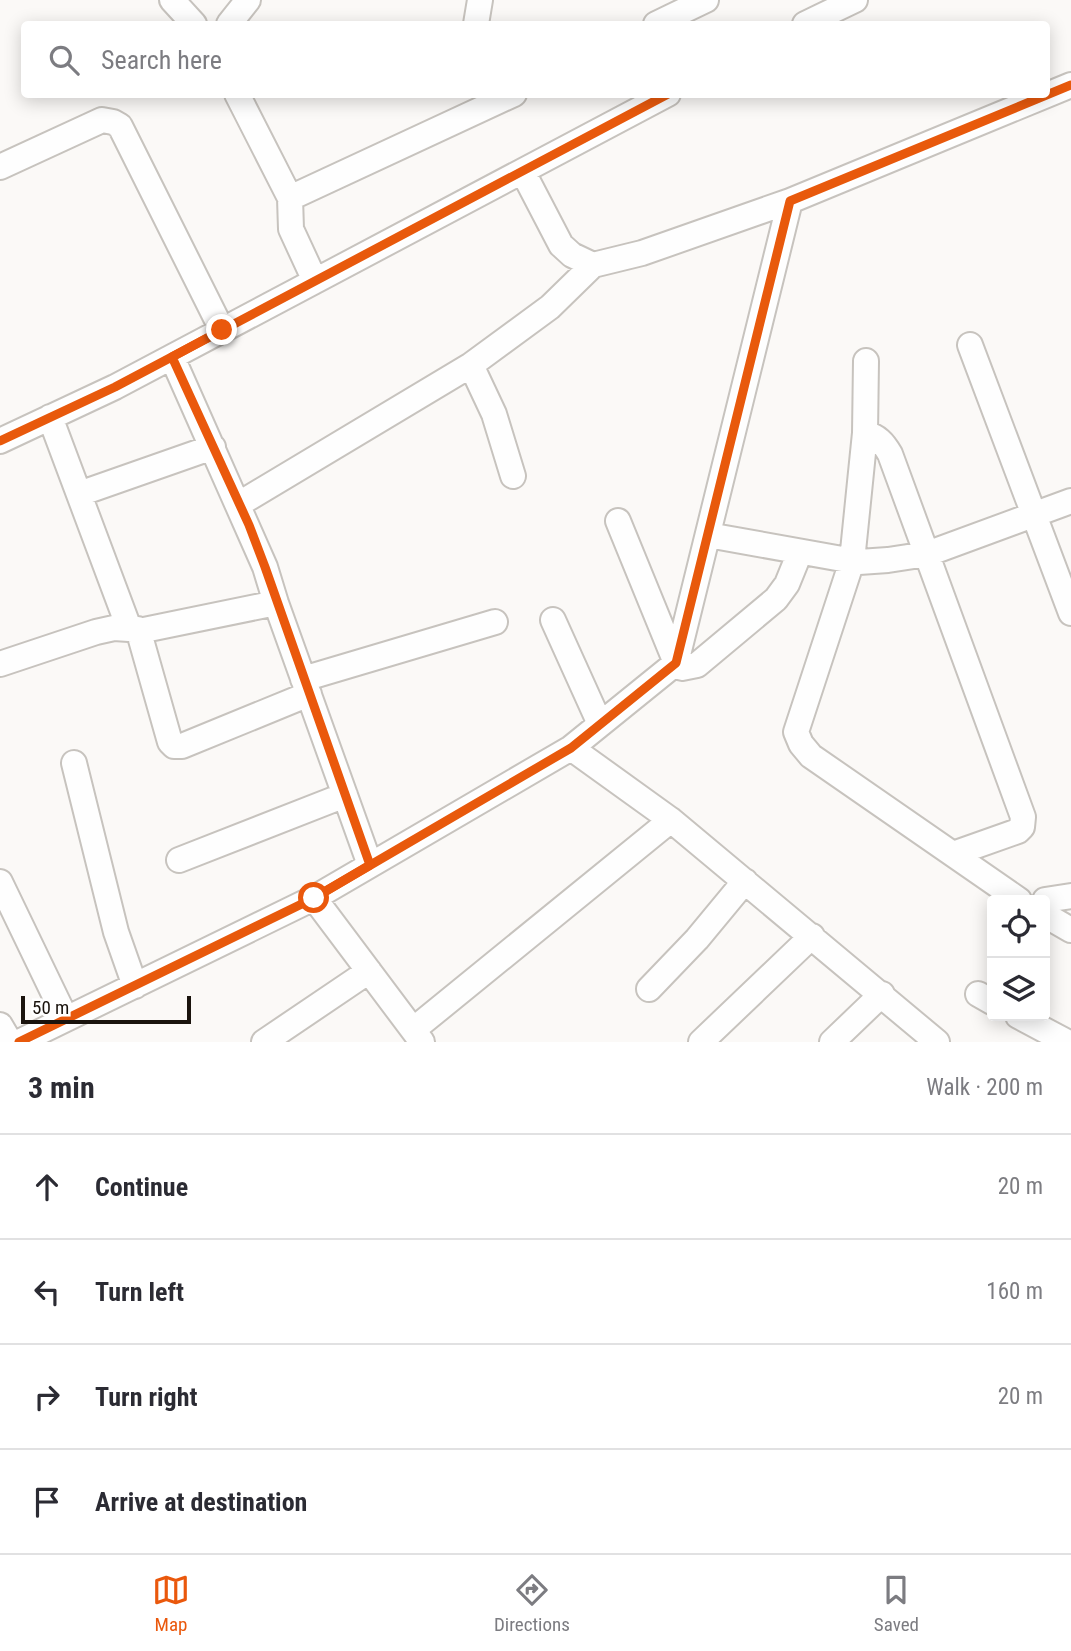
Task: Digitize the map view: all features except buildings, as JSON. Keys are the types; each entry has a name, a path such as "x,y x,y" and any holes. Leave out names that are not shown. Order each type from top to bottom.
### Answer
{"street":[{"path":"172,0 191,21"},
{"path":"231,21 248,0"},
{"path":"476,21 480,0"},
{"path":"811,21 855,0"},
{"path":"661,21 696,2"},
{"path":"1050,94 1071,85"},
{"path":"239,98 290,198 291,229 315,281"},
{"path":"0,441 172,357 661,98"},
{"path":"239,504 471,365 550,307 593,265 642,253 790,201 1040,98"},
{"path":"290,198 486,101"},
{"path":"0,167 102,120 113,121 120,126 222,330"},
{"path":"523,172 561,245 572,255 593,265"},
{"path":"19,1042 314,898 571,748 676,663 790,201"},
{"path":"970,345 1071,613"},
{"path":"172,357 265,567 370,865"},
{"path":"866,360 865,433 852,561 796,732 801,744 811,756 1012,895"},
{"path":"471,365 494,414 513,476"},
{"path":"50,417 133,628 170,742 174,746 182,746 306,686 495,622"},
{"path":"865,433 884,443 890,454 1023,822 1018,831 953,854"},
{"path":"79,494 213,447"},
{"path":"708,535 852,561 888,560 927,554 1071,501"},
{"path":"618,521 676,663 682,667 697,665 776,599 787,584 800,552"},
{"path":"0,664 96,632 133,628 145,630 276,603"},
{"path":"553,620 600,724"},
{"path":"571,748 671,820 937,1042"},
{"path":"74,763 116,932 135,986"},
{"path":"179,860 345,795"},
{"path":"314,898 417,1036 671,820"},
{"path":"649,989 697,939 745,881"},
{"path":"0,882 66,1019"},
{"path":"1050,899 1071,896"},
{"path":"1050,918 1071,930"},
{"path":"701,1042 812,936"},
{"path":"264,1042 369,971"},
{"path":"832,1042 882,994"},
{"path":"1027,1021 1067,1042"},
{"path":"0,1025 9,1042"}],"cycle path":[{"path":"1050,94 1071,85"},
{"path":"0,441 115,387 660,98"},
{"path":"19,1042 314,898 571,748 676,663 790,201 1040,98"}],"route":[{"path":"222,330 172,357 249,525 370,865 314,898"}]}
